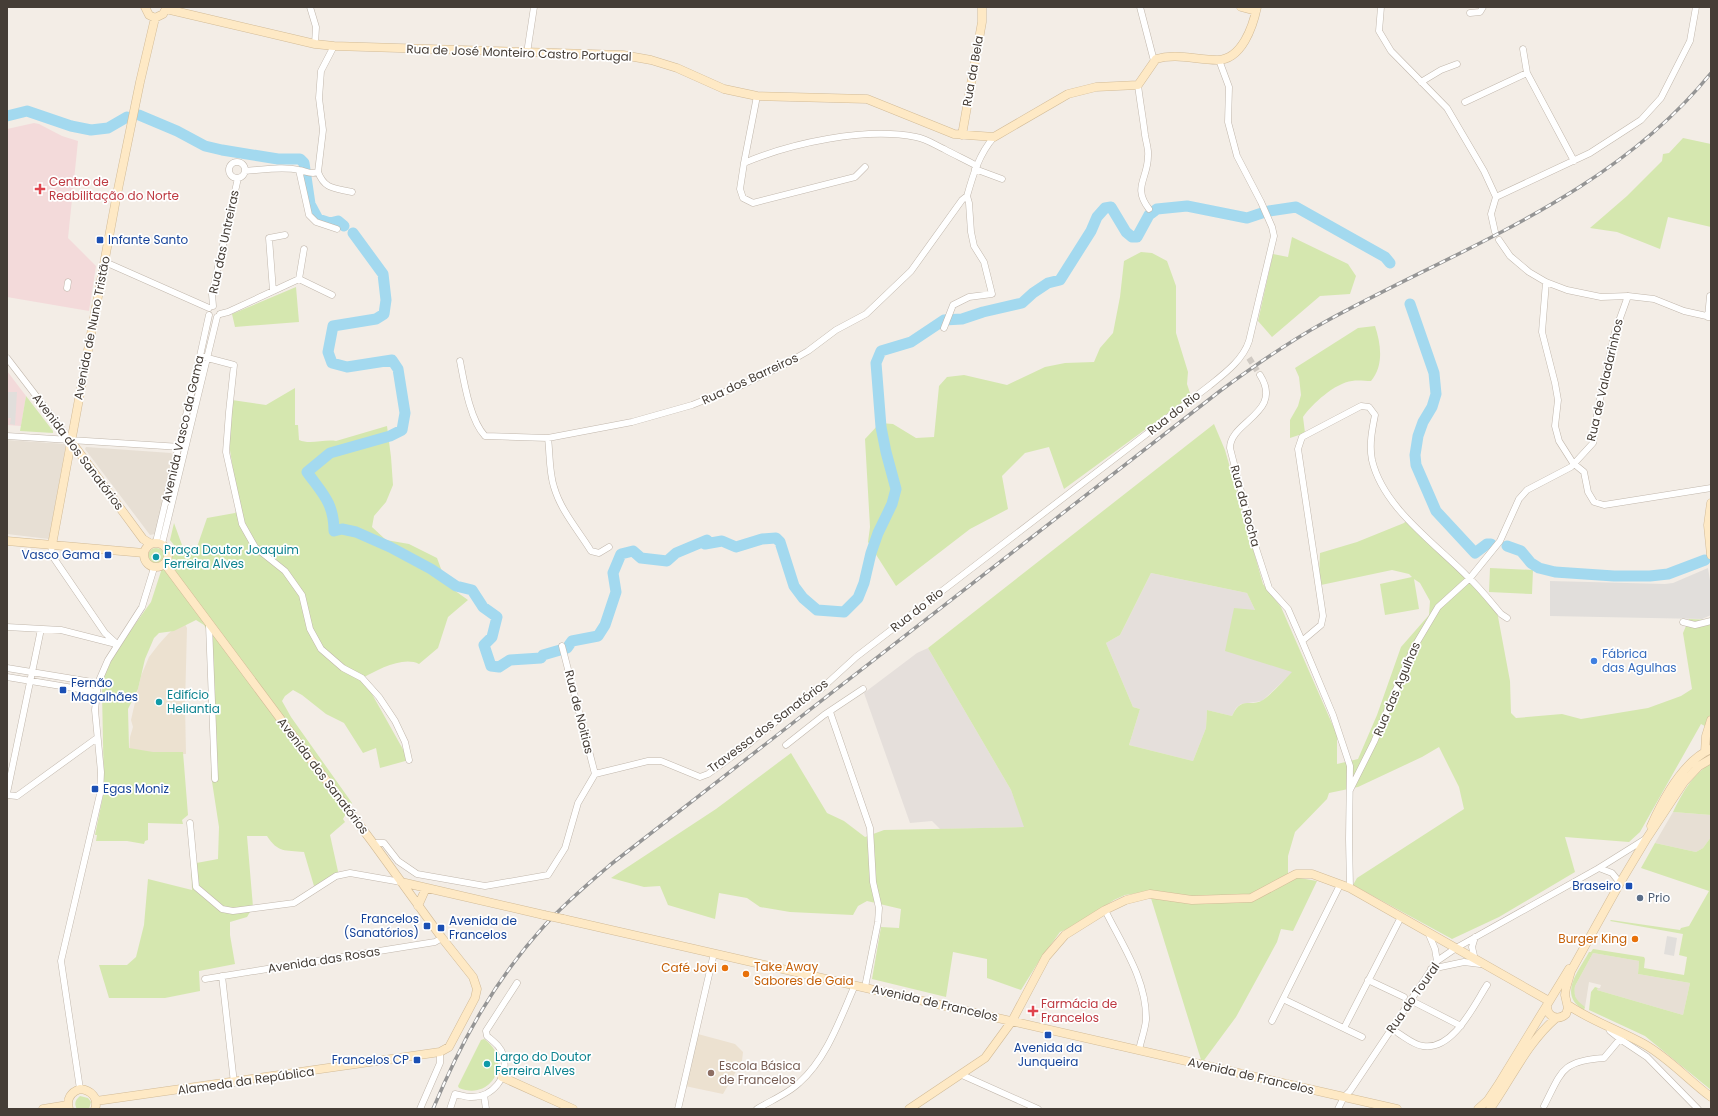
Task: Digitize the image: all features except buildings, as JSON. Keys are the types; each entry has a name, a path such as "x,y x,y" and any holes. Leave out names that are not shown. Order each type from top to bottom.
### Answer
{"main road":[{"path":"145,7 149,15 155,18"},
{"name":"Rua da Bela","path":"962,135 982,22 982,7"},
{"path":"994,137 1068,94 1096,87 1138,85 1154,60 1159,58 1184,56 1219,60 1230,56 1242,46 1250,32 1257,9 1241,7"},
{"name":"Rua de José Monteiro Castro Portugal","path":"155,18 164,14 166,8 315,44 334,46 623,55 651,60 678,68 724,89 757,96 867,99 948,132 962,135 994,137"},
{"name":"Avenida de Nuno Tristão","path":"52,545 70,440 104,262 140,82 155,18"},
{"name":"Avenida dos Sanatórios","path":"70,440 143,539 156,544 168,554 165,564 373,843 418,906 473,977 477,989 476,998 449,1047 440,1052"},
{"path":"1711,503 1708,526 1711,555"},
{"path":"7,541 144,553 156,544"},
{"path":"144,553 145,561 154,568 162,567 165,564"},
{"path":"1710,752 1706,736 1711,720"},
{"path":"1490,1109 1530,1046 1541,1032 1568,1011 1566,988 1575,963 1620,883 1647,838 1684,782 1692,766 1710,752"},
{"path":"1647,838 1656,815 1676,781 1689,764 1710,752"},
{"path":"909,1109 962,1075 985,1058 1012,1021 1046,957 1065,935 1105,910 1126,900 1150,894 1192,900 1250,898 1296,874 1312,874 1350,888 1549,1002"},
{"name":"Avenida de Francelos","path":"401,882 1397,1109"},
{"path":"418,906 426,888"},
{"path":"1478,1109 1488,1100 1498,1085 1561,980 1575,963"},
{"path":"1549,1002 1560,997 1584,1015 1645,1044 1711,1097"},
{"path":"1549,1002 1550,1015 1560,1017 1584,1015"},
{"name":"Alameda da República","path":"96,1105 440,1052"},
{"path":"502,1077 573,1109"},
{"path":"44,1109 69,1107 71,1095 80,1089 91,1092 96,1105"}],"street":[{"path":"310,7 316,27 315,44"},
{"path":"527,53 534,7"},
{"path":"1140,7 1154,60"},
{"path":"1381,7 1379,31 1392,51 1447,108 1484,171 1496,197 1491,214 1495,232"},
{"path":"1470,13 1480,12 1483,7"},
{"path":"1496,197 1590,153 1641,120 1661,98 1690,41 1696,7"},
{"path":"315,173 323,130 319,98 321,71 334,46"},
{"path":"1523,49 1527,73 1574,160"},
{"name":"Rua do Rio","path":"856,657 1212,384 1245,352 1249,341 1274,236 1272,227 1261,202 1237,156 1228,122 1229,87 1219,60"},
{"path":"1421,82 1441,70 1457,64"},
{"path":"1465,102 1527,73"},
{"path":"1138,85 1149,156 1145,177 1141,184 1141,192 1142,200 1149,209"},
{"path":"757,96 740,189 743,198 753,203 855,177 865,167"},
{"path":"744,163 768,153 843,137 885,135 917,137 932,142 976,167 1002,179"},
{"name":"Rua dos Barreiros","path":"460,361 469,402 481,432 485,436 548,438 632,422 692,405 740,386 782,366 808,351 836,330 866,314 911,271 962,200 967,196 982,152 994,137"},
{"name":"Rua das Untreiras","path":"210,310 212,294 238,178 243,175 245,171 244,166 240,162 232,163 229,168 230,172 233,176 238,178"},
{"path":"245,171 271,169 315,173 321,181 330,187 352,192"},
{"path":"301,171 309,215 316,222 337,229"},
{"path":"945,326 953,305 969,297 992,294 984,262 974,246 967,196"},
{"path":"273,291 269,238 285,235"},
{"path":"1499,240 1510,256 1529,272 1546,282 1567,290 1601,297 1628,296 1654,299 1684,311 1710,317 1710,296"},
{"path":"299,279 304,249"},
{"path":"104,262 210,310 219,309 218,315"},
{"path":"210,310 212,318 299,279"},
{"path":"299,279 332,295"},
{"path":"1546,282 1542,332 1556,383 1558,400 1555,426 1559,441 1573,463 1584,472 1588,492 1594,502 1604,505 1711,488"},
{"name":"Rua de Valadarinhos","path":"1470,578 1500,541 1519,499 1527,490 1571,467 1573,463 1593,443 1598,408 1615,332 1628,296"},
{"name":"Avenida Vasco da Gama","path":"156,544 182,448 203,357 210,310"},
{"name":"Avenida Vasco da Gama","path":"203,357 218,315"},
{"path":"1245,352 1249,358"},
{"path":"203,357 234,365 226,452 242,524 255,547 285,572 302,595 310,629 321,649 343,668 362,678 379,697 395,721 405,742 409,760"},
{"name":"Avenida dos Sanatórios","path":"7,358 70,440"},
{"name":"Rua da Rocha","path":"1260,375 1265,384 1266,392 1263,403 1256,415 1233,437 1230,448 1254,542 1269,588 1288,609 1333,715 1350,766 1350,888"},
{"path":"1302,640 1321,625 1324,616 1298,450 1302,437 1362,406 1369,406 1375,415 1370,443 1372,461 1381,484 1400,512 1470,578 1501,614 1507,618"},
{"path":"7,436 182,448"},
{"path":"548,438 554,488 563,509 591,551 599,553 609,546"},
{"path":"52,545 51,554 105,633 118,644"},
{"path":"80,1089 61,962 100,794 101,772 95,710 98,683 108,660 142,607 154,568"},
{"name":"Rua das Agulhas","path":"1350,790 1374,742 1413,649 1438,607 1470,578"},
{"path":"1683,622 1695,625 1711,621"},
{"path":"209,625 215,779"},
{"path":"7,626 61,630 118,644"},
{"path":"41,628 7,794 17,796 97,738"},
{"name":"Rua de Noitias","path":"562,648 595,774"},
{"name":"Travessa dos Sanatórios","path":"595,774 648,761 661,761 700,777 708,774 745,747 785,714 821,689 856,657"},
{"path":"7,668 98,683"},
{"path":"7,677 97,692"},
{"path":"786,745 824,715 863,689"},
{"path":"830,712 870,828 873,882 879,908 878,922 865,987"},
{"path":"373,843 384,843 398,861 417,874 485,886 548,875 565,848 578,803 595,774"},
{"path":"190,823 196,887 222,909 233,911 294,903 336,876 350,873 401,882"},
{"name":"Rua do Toural","path":"1338,1109 1344,1097 1350,1091 1437,961 1475,937 1599,868 1647,838"},
{"path":"1599,868 1612,873 1620,883"},
{"path":"1272,1021 1340,885"},
{"path":"1105,910 1138,976 1144,994 1146,1021 1139,1050"},
{"path":"1344,1028 1401,917"},
{"path":"1428,932 1435,948 1437,961"},
{"path":"1475,937 1472,947 1475,960"},
{"name":"Avenida das Rosas","path":"205,979 435,942 442,938"},
{"path":"678,1109 714,953"},
{"path":"1431,968 1464,962 1484,965"},
{"path":"222,976 234,1083"},
{"path":"1368,980 1404,997"},
{"path":"450,1109 455,1094 470,1098 484,1095 494,1089 502,1077 504,1064 503,1055 497,1044 487,1036 486,1031 517,983"},
{"path":"1398,1033 1417,1044 1424,1046 1436,1045 1444,1041 1461,1026 1487,984"},
{"path":"757,1109 799,1084 818,1062 832,1038 855,985"},
{"path":"1283,999 1362,1037"},
{"path":"1416,1003 1461,1026"},
{"path":"1608,1026 1610,1031 1620,1039 1647,1057 1698,1109"},
{"path":"1544,1106 1560,1074 1571,1064 1585,1059 1604,1058 1620,1039"},
{"path":"420,1109 440,1063 440,1052"},
{"path":"962,1075 1038,1109"},
{"path":"484,1095 486,1109"}],"shaded area":[{"name":"Centro de Reabilitação do Norte","path":"34,123 62,136 78,141 68,238 96,266 89,311 7,297 7,129"},
{"path":"7,371 26,396 21,426 7,425"},
{"path":"7,392 17,392 15,425 10,424 11,418 7,418"},
{"path":"7,440 66,444 49,539 7,534"},
{"path":"86,447 171,453 174,456 155,534 150,535 85,449"},
{"path":"1708,568 1711,587 1711,615 1702,619 1550,616 1550,581 1665,584 1673,583"},
{"path":"1151,573 1247,593 1255,610 1293,672 1262,701 1241,704 1236,708 1232,716 1207,710 1206,728 1193,761 1129,745 1140,709 1133,707 1106,643 1120,635"},
{"path":"184,622 187,628 185,705 186,754 129,754 130,737 133,727 131,720 141,676 149,657 159,644 169,633"},
{"path":"928,648 1011,790 1025,827 940,829 932,821 910,823 864,693 917,653"},
{"path":"1673,812 1711,815 1711,837 1703,848 1696,852 1655,843"},
{"path":"1667,936 1677,938 1674,956 1664,954"},
{"path":"1593,953 1639,961 1638,974 1690,983 1683,1015 1597,990 1601,985 1589,982 1585,1007 1579,1003 1574,992 1575,986"},
{"name":"Escola Básica de Francelos","path":"698,1034 735,1044 743,1052 742,1061 723,1094 685,1086"}],"green space":[{"path":"1683,138 1711,144 1711,227 1668,217 1660,249 1617,232 1590,228 1627,196 1662,161 1663,154 1669,153"},
{"path":"1292,237 1348,264 1356,276 1350,294 1320,296 1272,337 1258,321 1273,254 1288,257"},
{"path":"1141,252 1152,253 1167,261 1176,286 1176,333 1188,372 1187,384 1191,396 1064,489 1049,447 1025,453 1002,476 1008,509 970,529 896,586 868,542 870,527 865,439 880,423 893,424 916,438 934,437 939,386 947,377 964,375 1007,385 1045,367 1065,363 1094,362 1100,348 1113,333 1120,297 1124,261"},
{"path":"296,287 299,322 235,327 232,314"},
{"path":"1375,326 1380,347 1380,362 1371,381 1352,381 1331,390 1318,400 1303,417 1305,433 1290,438 1290,420 1298,406 1301,395 1299,377 1295,368 1358,328"},
{"path":"295,388 295,425 298,425 299,440 308,442 336,441 387,426 393,485 386,502 374,516 372,527 386,540 409,544 437,558 447,585 468,600 448,617 438,648 419,664 405,662 390,665 363,678 409,760 380,768 376,748 363,753 344,723 326,714 302,695 293,690 285,696 282,701 291,717 352,803 343,819 345,822 330,835 339,876 314,886 304,852 282,850 267,836 247,836 253,907 247,917 230,922 230,935 235,964 199,971 200,991 165,998 109,998 99,965 127,965 136,957 144,925 148,879 192,890 191,864 218,859 219,827 211,775 210,636 204,625 196,620 174,631 159,633 154,638 145,659 138,689 128,709 129,748 153,752 183,752 188,815 182,820 183,824 148,823 148,840 145,841 144,844 127,841 96,841 97,835 95,835 104,791 102,692 104,675 110,659 151,602 165,559 177,549 170,540 174,523 182,545 196,550 207,518 235,513 239,508 229,444 232,400 266,405"},
{"path":"26,396 53,431 53,433 20,431"},
{"path":"1214,424 1225,450 1263,584 1281,607 1337,735 1337,764 1358,759 1377,715 1401,647 1429,615 1430,601 1420,583 1414,579 1419,609 1385,615 1380,584 1412,577 1409,574 1392,570 1321,585 1319,576 1320,553 1357,542 1406,521 1496,606 1510,681 1511,713 1516,718 1562,714 1581,719 1648,708 1681,696 1692,689 1683,633 1689,619 1711,620 1711,729 1701,724 1640,832 1629,842 1565,837 1575,872 1499,917 1452,939 1353,885 1357,878 1464,809 1459,787 1439,747 1422,757 1358,787 1329,793 1327,799 1295,832 1288,856 1288,876 1317,881 1293,931 1281,929 1277,942 1236,1017 1202,1063 1150,895 1139,893 1125,895 1114,900 1074,926 1060,932 1039,961 1021,990 987,978 987,959 953,952 946,997 872,979 881,927 899,928 901,909 867,901 858,906 853,915 790,912 760,907 747,898 719,893 715,919 668,905 660,886 644,887 611,878 716,809 791,753 827,813 844,821 865,837 884,830 1024,827 1011,790 928,648","holes":["1151,573 1247,593 1255,610 1234,608 1225,651 1292,672 1263,700 1254,703 1246,703 1239,706 1232,716 1207,710 1206,728 1193,761 1129,745 1140,709 1133,707 1106,643 1120,635"]},
{"path":"156,548 163,553 164,556 159,563 156,564 149,559 148,556 153,549"},
{"path":"1490,568 1533,570 1532,594 1489,592"},
{"path":"1711,763 1711,815 1673,812 1693,778"},
{"path":"1711,837 1711,1090 1645,1036 1589,1010 1591,992 1595,987 1598,988 1597,990 1683,1015 1690,983 1638,974 1639,961 1593,953 1575,986 1575,996 1585,1007 1584,1010 1576,1004 1572,997 1571,990 1576,975 1589,952 1593,949 1644,957 1644,968 1684,975 1687,957 1679,955 1683,934 1610,921 1680,930 1681,928 1689,926 1709,891 1641,868 1655,843 1696,852 1703,848"},
{"path":"484,1039 493,1047 497,1057 498,1067 495,1076 489,1084 481,1089 471,1091 459,1088 458,1086 481,1040"},
{"path":"80,1096 88,1098 91,1102 89,1109 77,1109 76,1102"}],"waterway":[{"path":"7,116 27,111 71,126 91,130 108,128 127,117"},
{"path":"139,115 177,131 205,146 278,159 300,159 304,163 310,204 318,219 330,223 338,221 344,226"},
{"path":"353,233 383,274 386,300 384,314 376,319 333,326 328,352 332,363 347,367 392,360 398,369 405,413 402,430 390,436 330,453 307,472 326,499 332,513 334,531 342,529 356,532 390,547 431,569 456,586 472,590 483,607 497,617 492,637 484,645 491,666 499,667 510,660 541,658 543,655 567,648 572,641 598,636 605,625 616,592 613,573 621,554 633,551 641,558 667,561 676,553 707,540 705,544 722,541 736,547 762,539 776,538 780,542 794,586 803,598 817,610 844,612 858,598 864,583 871,553 878,533 892,504 896,489 881,427 876,363 881,351 911,342 944,320 962,319 983,312 1022,303 1033,293 1048,283 1060,280 1091,231 1097,217 1105,208 1111,207 1126,232 1132,237 1137,237 1149,215 1157,209 1187,206 1247,218 1262,213"},
{"path":"1269,211 1296,207 1385,257 1390,263"},
{"path":"1410,304 1434,373 1436,394 1432,407 1423,422 1418,436 1415,455 1416,465 1436,511 1475,553 1487,544 1491,544"},
{"path":"1507,546 1521,551 1531,563 1539,568 1555,572 1614,576 1650,576 1668,574 1705,560"}],"tunnel":[{"path":"1249,358 1260,375"}],"railway":[{"path":"433,1109 468,1035 481,1012 510,968 545,925 610,865 1220,391 1258,364 1323,323 1479,244 1580,187 1627,154 1671,116 1711,73"}],"place":[{"name":"Centro de Reabilitação do Norte","path":"40,189"},
{"name":"Infante Santo","path":"100,240"},
{"name":"Vasco Gama","path":"108,555"},
{"name":"Praça Doutor Joaquim Ferreira Alves","path":"156,557"},
{"name":"Fábrica das Agulhas","path":"1594,661"},
{"name":"Fernão Magalhães","path":"63,690"},
{"name":"Edifício Heliantia","path":"159,702"},
{"name":"Egas Moniz","path":"95,789"},
{"name":"Braseiro","path":"1629,886"},
{"name":"Prio","path":"1640,898"},
{"name":"Francelos (Sanatórios)","path":"427,926"},
{"name":"Avenida de Francelos","path":"441,928"},
{"name":"Burger King","path":"1635,939"},
{"name":"Café Jovi","path":"725,968"},
{"name":"Take Away Sabores de Gaia","path":"746,974"},
{"name":"Farmácia de Francelos","path":"1033,1011"},
{"name":"Avenida da Junqueira","path":"1048,1035"},
{"name":"Francelos CP","path":"417,1060"},
{"name":"Largo do Doutor Ferreira Alves","path":"487,1064"},
{"name":"Escola Básica de Francelos","path":"711,1073"}]}
